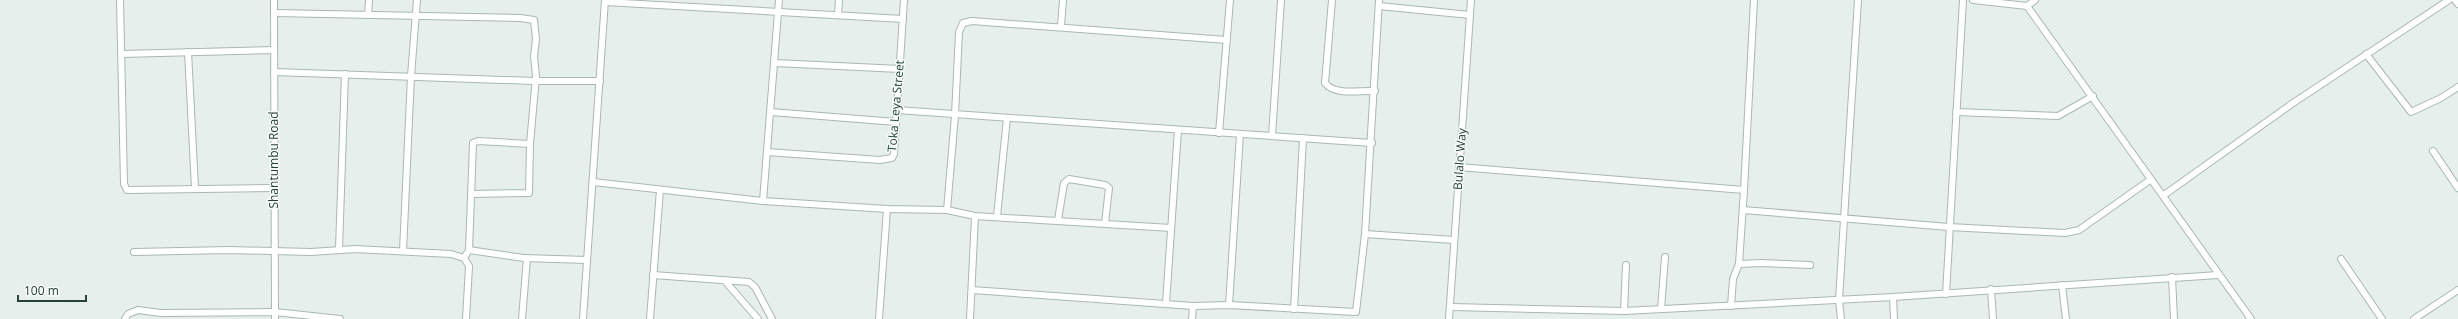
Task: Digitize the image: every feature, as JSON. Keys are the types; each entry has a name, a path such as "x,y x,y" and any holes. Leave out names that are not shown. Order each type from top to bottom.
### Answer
{"street":[{"path":"120,0 124,186 130,191 195,188 274,188"},
{"name":"Shantumbu Road","path":"274,0 275,319"},
{"path":"368,15 369,0"},
{"path":"403,251 411,76 417,0"},
{"path":"763,200 779,0"},
{"path":"838,15 839,0"},
{"name":"Toka Leya Street","path":"767,152 888,160 894,154 904,0"},
{"path":"1061,26 1064,0"},
{"path":"1220,133 1230,0"},
{"path":"1272,136 1282,0"},
{"path":"1332,0 1325,83 1329,88 1337,91 1375,91"},
{"name":"Bulalo Way","path":"1449,319 1471,0"},
{"path":"1731,306 1732,279 1739,264 1754,0"},
{"path":"1841,319 1839,300 1858,0"},
{"path":"1946,294 1963,0"},
{"path":"1972,0 2027,6 2035,0"},
{"path":"2164,195 2366,54 2448,0"},
{"path":"2455,0 2458,4"},
{"path":"583,319 605,1 778,13 903,19"},
{"path":"972,290 1193,306 1229,305 1356,312 1365,234 1372,143 1379,3 1470,15"},
{"path":"2027,6 2093,96 2150,180 2164,195 2218,275 2251,319"},
{"path":"274,13 368,15 417,14 520,18 534,20 536,39 534,56 536,76 534,81 530,144 529,193 471,194"},
{"path":"947,210 955,115 959,32 963,24 972,21 1061,26 1227,40"},
{"path":"122,54 274,50"},
{"path":"188,52 195,188"},
{"path":"2366,54 2411,112 2440,98 2458,87"},
{"path":"775,63 900,69"},
{"path":"274,72 534,81 600,81"},
{"path":"339,249 345,74"},
{"path":"1956,112 2058,116 2093,96"},
{"path":"897,110 1372,143"},
{"path":"771,112 896,122"},
{"path":"997,216 1007,118"},
{"path":"1166,303 1178,130"},
{"path":"1229,305 1240,134"},
{"path":"1294,309 1304,138"},
{"path":"464,258 469,250 473,143 478,141 530,144"},
{"path":"2433,151 2458,188"},
{"path":"1459,167 1744,190"},
{"path":"1058,220 1064,184 1069,179 1105,185 1109,188 1105,223"},
{"path":"1743,210 1949,227 2076,232 2150,180"},
{"path":"593,182 763,200 887,210 947,210 975,216 997,216 1171,228"},
{"path":"650,319 660,190"},
{"path":"879,319 887,210"},
{"path":"970,319 975,216"},
{"path":"1365,234 1454,240"},
{"path":"134,252 274,250 311,252 339,249 446,254 464,258 469,266 466,319"},
{"path":"469,250 527,258 587,260"},
{"path":"522,319 527,258"},
{"path":"1661,310 1665,258"},
{"path":"2342,259 2382,319"},
{"path":"1739,264 1761,263 1810,265"},
{"path":"1624,311 1626,265"},
{"path":"653,275 742,281 754,285 772,319"},
{"path":"1450,307 1624,311 1661,310 1946,294 2172,277 2218,275"},
{"path":"2172,277 2174,319"},
{"path":"725,281 758,319"},
{"path":"2062,285 2066,319"},
{"path":"1991,290 1992,319"},
{"path":"2414,319 2458,290"},
{"path":"1893,297 1894,319"},
{"path":"1192,319 1193,306"},
{"path":"125,319 128,314 138,310 161,313 275,312 340,319"}]}
